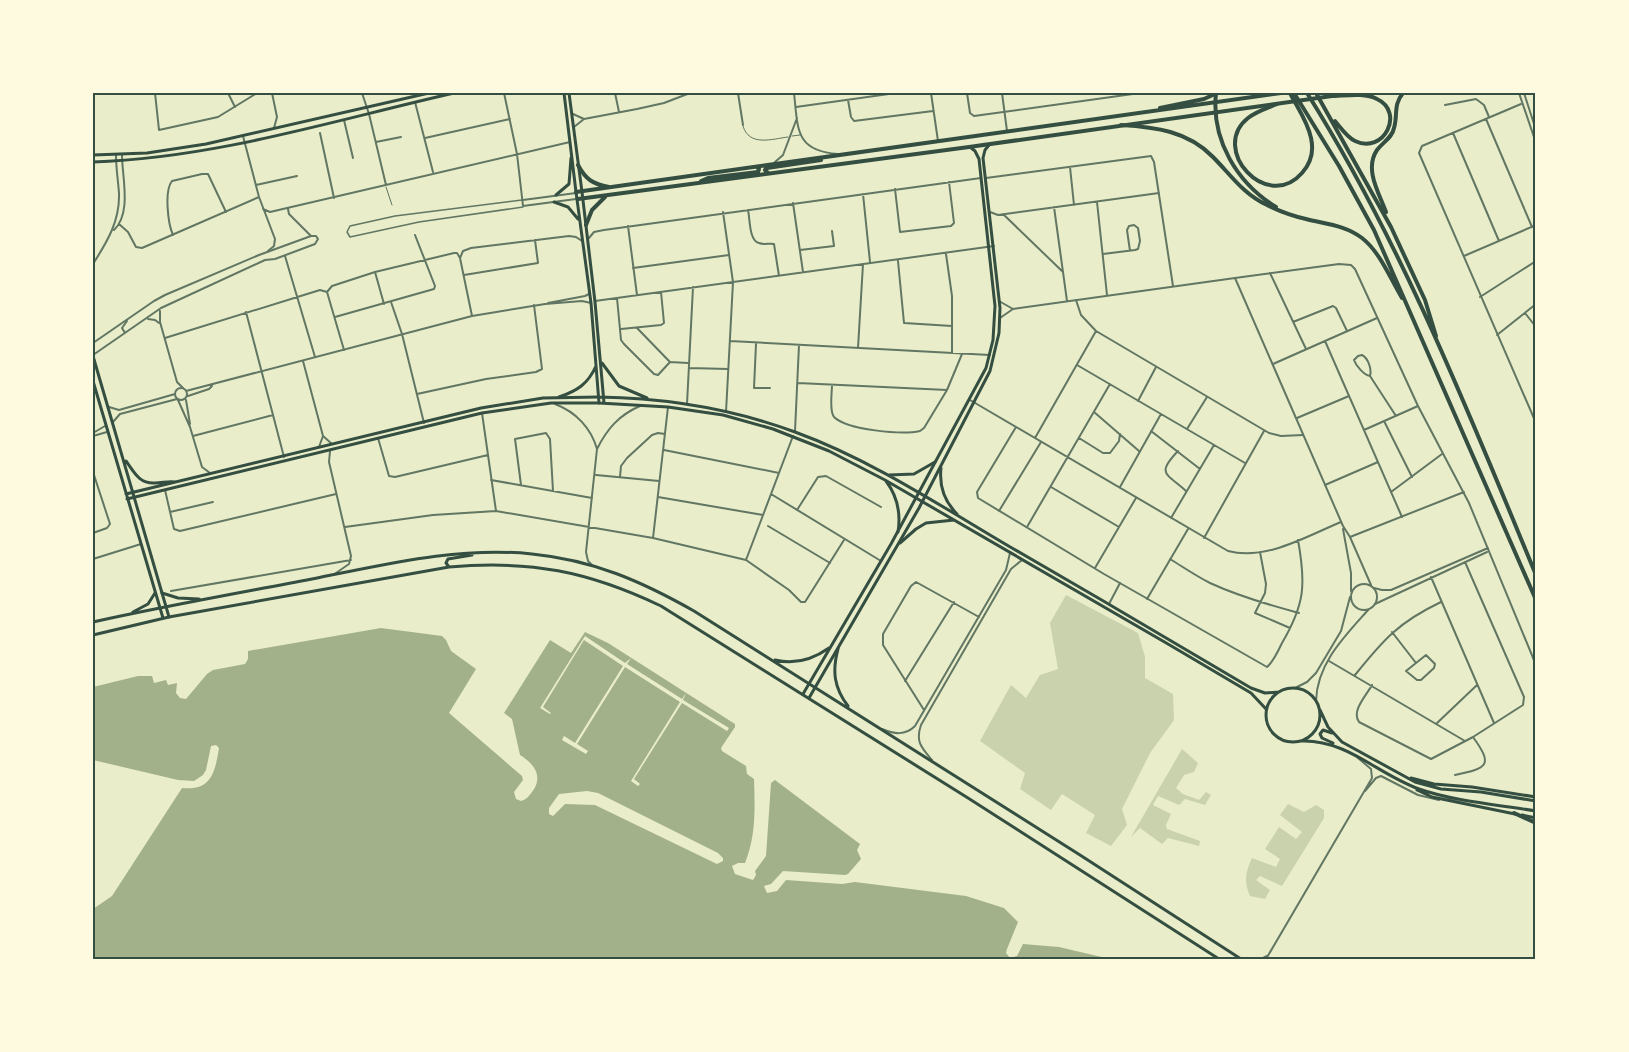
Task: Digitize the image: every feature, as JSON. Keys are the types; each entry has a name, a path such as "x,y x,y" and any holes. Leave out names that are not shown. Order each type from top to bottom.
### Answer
{"highway":[{"path":"1116,116 1199,100 1216,93 1219,132 1232,163 1257,194 1288,213"},
{"path":"576,192 1281,93"},
{"path":"1277,104 1254,114 1245,121 1238,134 1236,147 1239,163 1250,176 1261,182 1277,185 1290,182 1301,174 1312,154 1312,140 1292,93"},
{"path":"1292,93 1339,166 1374,230 1536,600"},
{"path":"1307,93 1334,137 1380,223 1439,345 1536,575"},
{"path":"1316,93 1391,227 1425,300 1439,345"},
{"path":"580,199 1351,93"},
{"path":"1391,227 1372,177 1371,165 1376,151 1390,137 1394,129 1396,105 1403,93"},
{"path":"1326,110 1349,137 1360,143 1378,142 1389,127 1389,111 1376,98 1330,96"},
{"path":"1121,125 1166,130 1192,140 1212,156 1249,194 1264,204 1341,227 1359,236 1374,250 1410,310"},
{"path":"768,174 767,168 817,162 831,157"},
{"path":"579,165 583,174 590,181 613,187"},
{"path":"698,183 708,178 757,172 759,169 757,167"},
{"path":"642,183 643,190"},
{"path":"586,225 594,207 608,195"},
{"path":"1514,813 1536,823"}],"main road":[{"path":"93,155 122,155 171,150 243,136 429,93"},
{"path":"93,162 164,157 244,142 454,93"},
{"path":"562,93 566,102 576,192 580,199 588,239 601,362 601,398"},
{"path":"570,94 582,192 581,224 602,403"},
{"path":"803,694 919,493 981,380 990,355 996,315 983,178 983,156 989,144"},
{"path":"809,699 925,497 975,403 995,355 1000,318 990,211 978,155 969,147"},
{"path":"556,195 569,184 569,165 572,156"},
{"path":"552,202 571,209 581,224"},
{"path":"93,355 169,617"},
{"path":"601,362 619,386 651,400"},
{"path":"559,397 582,386 597,364"},
{"path":"93,381 163,618"},
{"path":"127,496 165,489 481,408 559,397 651,400 687,404 795,431 848,454 919,493 1251,688 1265,693 1295,688 1307,692 1316,701 1334,734"},
{"path":"133,495 213,473 319,450 330,450 482,413 551,403 668,407 737,419 793,436 837,454 885,480 1251,693 1266,709"},
{"path":"124,459 135,474 145,482 177,482"},
{"path":"887,475 914,474 935,462"},
{"path":"940,468 943,494 949,506 960,517"},
{"path":"885,480 893,491 898,505 897,532"},
{"path":"900,543 923,525 935,521 954,520"},
{"path":"449,567 446,563 448,558 483,553"},
{"path":"93,622 159,607 437,557 483,553 532,554 592,565 646,584 694,611 1241,959"},
{"path":"93,635 163,618 449,567 492,564 546,567 577,573 661,606 1122,895 1219,959"},
{"path":"132,613 148,604 155,593"},
{"path":"162,593 178,598 203,600"},
{"path":"771,659 783,662 808,660 829,648"},
{"path":"838,649 835,661 836,686 849,708"},
{"path":"1279,692 1272,697 1266,709 1267,725 1274,735 1289,742 1302,741 1335,745"},
{"path":"1302,741 1309,738 1317,729 1320,722 1320,710"},
{"path":"1536,798 1472,787 1434,784 1400,775 1351,748 1334,734 1323,730 1320,734 1322,738 1425,795 1536,818"},
{"path":"1413,787 1536,811"}],"street":[{"path":"155,93 159,130 218,117 257,93"},
{"path":"228,93 235,107"},
{"path":"272,93 277,117 273,129"},
{"path":"362,93 368,108 386,185"},
{"path":"504,93 517,154 523,206"},
{"path":"615,93 619,112"},
{"path":"574,127 584,119 664,103 690,93"},
{"path":"738,93 743,125"},
{"path":"794,93 797,118 805,143 812,149 849,154"},
{"path":"796,107 896,93"},
{"path":"931,93 938,141"},
{"path":"967,93 971,116 1140,93"},
{"path":"1002,93 1007,131"},
{"path":"1519,93 1536,143"},
{"path":"1524,93 1536,130"},
{"path":"1445,105 1476,99 1484,105 1487,118 1534,226 1463,256"},
{"path":"848,100 850,117 854,121 933,111"},
{"path":"415,102 434,173"},
{"path":"1521,104 1420,148 1419,153 1536,423"},
{"path":"572,114 584,119"},
{"path":"277,117 288,126"},
{"path":"770,165 782,157 797,118"},
{"path":"425,138 510,119"},
{"path":"344,120 353,158"},
{"path":"320,133 334,198"},
{"path":"1453,133 1499,241"},
{"path":"243,136 259,197 275,243 266,252"},
{"path":"376,142 401,137"},
{"path":"263,209 270,212 570,142"},
{"path":"112,231 119,197 116,155"},
{"path":"93,264 112,231 119,224 124,198 122,155"},
{"path":"588,239 594,232 628,226 1151,156 1154,162 1173,286"},
{"path":"1070,167 1074,205"},
{"path":"174,235 170,223 168,190 172,182 208,174 226,212"},
{"path":"256,185 297,176"},
{"path":"895,189 900,232 951,226 954,223 949,182"},
{"path":"576,192 388,217 350,226 347,232 350,237 419,222 580,199"},
{"path":"991,223 998,215 1003,214 1159,193"},
{"path":"863,194 870,263"},
{"path":"548,196 552,202"},
{"path":"119,224 128,232 138,248 174,235 259,197"},
{"path":"1097,202 1107,296"},
{"path":"793,203 803,273"},
{"path":"1054,207 1067,301"},
{"path":"288,208 289,214 311,236"},
{"path":"748,209 752,236 755,241 774,244 779,276"},
{"path":"990,211 998,215"},
{"path":"723,212 733,282 726,412"},
{"path":"1003,214 1063,272"},
{"path":"1102,254 1130,251 1138,249 1138,228 1134,225 1129,226 1127,230 1130,251"},
{"path":"628,226 637,295"},
{"path":"800,250 834,246 832,231"},
{"path":"334,317 434,289 435,286 415,235"},
{"path":"93,344 165,296 266,252 311,236 317,237 316,243 241,270 162,308 93,355"},
{"path":"460,258 463,251 471,248 535,239 573,236 583,242"},
{"path":"464,275 538,262 535,239"},
{"path":"595,301 994,246"},
{"path":"327,292 333,286 375,272 454,252 460,258 472,316"},
{"path":"945,253 952,296 952,353"},
{"path":"633,268 729,255"},
{"path":"285,256 315,358"},
{"path":"897,260 904,322 952,326"},
{"path":"1480,297 1536,261"},
{"path":"858,348 863,264"},
{"path":"1000,318 1013,309 1173,286 1346,264 1355,269 1418,406 1464,492 1536,665"},
{"path":"375,272 384,304"},
{"path":"1270,273 1306,349"},
{"path":"1235,278 1341,522 1351,573 1351,592 1341,631 1316,673 1308,682 1295,688"},
{"path":"687,404 693,287"},
{"path":"165,338 298,296 320,290 327,292"},
{"path":"327,292 344,350"},
{"path":"546,304 585,296 590,292"},
{"path":"621,329 663,323 661,292"},
{"path":"617,298 624,344 654,374 658,375 670,362"},
{"path":"1076,300 1081,315 1096,331 1156,367 1264,431 1281,436 1303,435"},
{"path":"108,406 116,410 127,410 178,400 212,386 262,371 472,316 534,305 582,301 591,303"},
{"path":"999,301 1013,309"},
{"path":"391,302 402,334 423,423"},
{"path":"1497,335 1536,303"},
{"path":"417,394 542,369 534,305"},
{"path":"1293,322 1333,306 1347,331"},
{"path":"162,308 159,315 177,382 175,393 190,427 202,467 213,473"},
{"path":"246,312 284,457"},
{"path":"1525,312 1536,327"},
{"path":"1272,364 1377,318"},
{"path":"125,334 122,328 128,319"},
{"path":"148,319 155,320 161,325"},
{"path":"637,328 670,362 689,363"},
{"path":"1035,438 1096,331"},
{"path":"1325,341 1402,517"},
{"path":"730,342 990,355"},
{"path":"756,343 754,388 770,388"},
{"path":"795,431 800,345"},
{"path":"832,385 832,413 835,418 860,429 914,432 924,428 947,390 962,354"},
{"path":"1370,375 1371,369 1365,357 1358,356 1355,363 1365,374 1370,375 1396,416"},
{"path":"303,361 323,436 333,445"},
{"path":"1077,365 1245,463"},
{"path":"1138,400 1156,367"},
{"path":"689,368 728,369"},
{"path":"177,382 186,391 190,427"},
{"path":"798,383 947,390"},
{"path":"1027,527 1110,384"},
{"path":"186,391 212,386"},
{"path":"113,422 117,415 127,410 183,388"},
{"path":"1187,429 1207,396"},
{"path":"1296,418 1349,396"},
{"path":"970,400 1188,529 1235,553 1260,552 1277,548 1341,522"},
{"path":"551,403 562,407 581,420 594,439 597,449 586,557 592,565"},
{"path":"597,449 610,428 627,412 643,405"},
{"path":"1364,430 1418,406"},
{"path":"1531,411 1536,406"},
{"path":"653,538 668,407"},
{"path":"1094,412 1140,451"},
{"path":"482,413 496,511"},
{"path":"1119,488 1161,414"},
{"path":"193,436 273,415"},
{"path":"1384,421 1412,477"},
{"path":"93,435 102,430 106,424"},
{"path":"1016,427 976,494 979,499 1267,667 1299,613 1304,588 1303,564 1298,540"},
{"path":"1151,431 1200,469"},
{"path":"1204,538 1264,431"},
{"path":"93,435 102,432 109,433"},
{"path":"521,485 514,441 517,437 546,434 550,439 553,491"},
{"path":"620,477 621,466 627,458 652,435 665,434"},
{"path":"1079,438 1103,453 1110,453 1119,441 1120,434"},
{"path":"323,436 319,450 328,462 351,560 334,575"},
{"path":"746,560 793,436"},
{"path":"378,438 389,476 395,477 488,454"},
{"path":"999,511 1041,442"},
{"path":"1171,518 1214,445"},
{"path":"328,462 330,450"},
{"path":"663,450 779,473"},
{"path":"1178,451 1164,468 1166,473 1187,492"},
{"path":"1391,492 1442,454"},
{"path":"1325,485 1378,462"},
{"path":"198,477 202,467"},
{"path":"93,472 110,524 107,528 93,532"},
{"path":"595,475 659,482"},
{"path":"796,510 821,475 881,507"},
{"path":"491,480 592,498"},
{"path":"1051,487 1119,527"},
{"path":"165,489 174,529 180,531 336,494"},
{"path":"93,494 100,492"},
{"path":"1350,537 1464,492"},
{"path":"771,495 881,561"},
{"path":"658,497 763,515"},
{"path":"1095,568 1136,498"},
{"path":"170,512 213,502"},
{"path":"345,527 433,514 496,511 653,538 746,560 789,590 801,602 808,600 844,540"},
{"path":"768,526 830,563"},
{"path":"1342,526 1350,537 1374,588 1377,596 1376,604"},
{"path":"1147,599 1188,529"},
{"path":"93,559 141,544"},
{"path":"1347,550 1354,548"},
{"path":"1316,701 1318,680 1345,635 1369,609 1488,550"},
{"path":"1374,588 1391,590 1488,550"},
{"path":"1260,552 1266,584 1256,610 1257,616 1291,629"},
{"path":"933,762 921,748 918,738 921,726 1007,567 1010,553"},
{"path":"1170,559 1208,582 1260,602 1299,613"},
{"path":"171,591 351,560"},
{"path":"877,727 896,733 908,732 915,726 1011,569 1022,560"},
{"path":"1372,686 1356,712 1359,722 1431,759 1473,737 1523,705 1524,697 1465,562"},
{"path":"1431,577 1494,724"},
{"path":"930,710 925,709 905,681 883,645 882,638 911,586 915,583 919,583 980,618"},
{"path":"1108,604 1120,583"},
{"path":"1351,592 1357,585 1371,585"},
{"path":"1350,597 1356,608 1369,609"},
{"path":"905,681 954,602"},
{"path":"1354,676 1392,632 1416,615 1441,602"},
{"path":"1392,632 1416,663"},
{"path":"1426,655 1435,666 1421,680 1417,680 1406,671 1416,663 1426,655"},
{"path":"1329,661 1465,741"},
{"path":"1436,724 1477,685"},
{"path":"1455,775 1476,770 1484,765 1486,759 1484,753 1473,737"},
{"path":"1261,959 1267,957 1372,778 1372,771 1356,756"},
{"path":"1365,791 1376,778 1381,776 1421,796 1434,800 1443,799"}],"lane":[{"path":"743,125 746,134 753,140 802,135"},
{"path":"386,185 392,205"}],"shaded area":[{"path":"1066,595 1138,633 1145,657 1145,678 1173,694 1174,720 1150,753 1122,809 1127,825 1111,846 1086,833 1095,815 1062,794 1051,810 1020,789 1025,773 980,741 1011,685 1026,698 1040,675 1058,669 1050,623"},
{"path":"381,628 442,636 451,651 476,669 449,713 522,776 523,780 514,792 516,799 521,801 527,798 536,786 537,776 533,766 520,755 512,719 504,713 550,640 571,653 585,632 608,643 735,724 721,748 722,751 746,766 747,774 754,779 755,801 749,853 745,863 732,866 735,874 753,880 756,875 755,871 766,856 771,783 775,780 860,844 857,850 861,859 845,875 783,871 771,884 764,886 767,893 777,891 786,880 842,884 855,882 966,896 1004,908 1018,922 1006,953 1010,958 1017,956 1023,944 1059,947 1110,959 93,959 93,909 112,896 182,788 199,787 210,778 216,765 219,748 216,745 211,746 206,770 194,781 178,780 93,760 93,687 138,676 152,676 154,683 166,680 168,685 177,683 176,693 180,698 186,699 213,670 245,664 248,651","holes":["587,791 598,793 718,853 723,861 717,864 595,805 565,804 553,816 549,814 549,808 559,794"]},
{"path":"1182,749 1198,763 1194,772 1184,775 1176,788 1183,794 1199,800 1206,792 1211,795 1205,805 1185,799 1179,805 1158,796 1153,805 1171,814 1166,825 1167,829 1200,841 1199,846 1168,838 1162,844 1140,828 1131,837"},
{"path":"1288,804 1304,812 1316,805 1324,810 1324,818 1282,886 1260,876 1256,880 1270,890 1265,899 1250,896 1246,877 1252,858 1276,867 1280,859 1265,849 1279,827 1296,839 1302,832 1280,815"}],"pier":[{"path":"585,636 625,663 631,658 627,664 682,699 686,693 683,700 729,728 727,731 682,703 634,779 640,784 638,786 631,781 680,702 625,667 577,744 588,751 586,754 562,740 564,736 575,743 623,666 584,640 543,707 551,713 540,708"}]}
